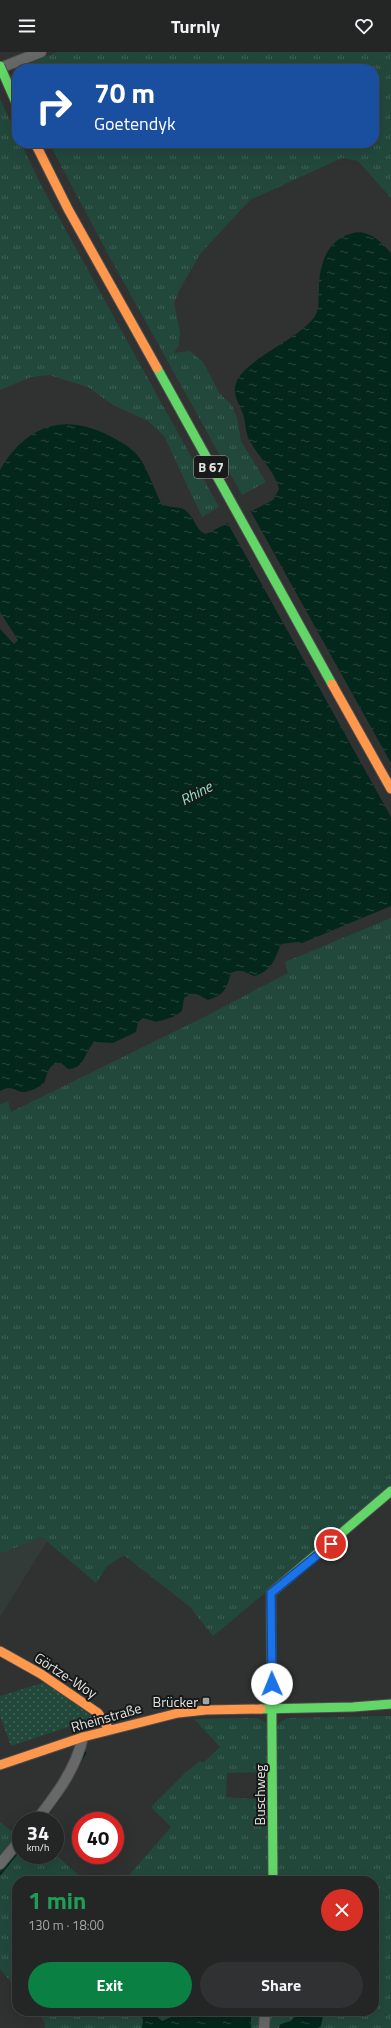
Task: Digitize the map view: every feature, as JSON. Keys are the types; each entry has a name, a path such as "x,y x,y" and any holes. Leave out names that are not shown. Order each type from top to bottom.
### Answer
{"main road":[{"path":"0,67 12,94"},
{"name":"B 67","path":"38,148 68,209 391,789"},
{"name":"Buschweg","path":"273,1876 271,1593 391,1491"},
{"name":"Görtze-Woy","path":"0,1651 41,1674 98,1713 109,1729"},
{"name":"Rheinstraße","path":"0,1765 109,1729 178,1713 206,1710 391,1704"}],"street":[{"path":"0,67 41,52"},
{"path":"43,1812 76,1762 83,1737"},
{"path":"0,1864 12,1850"},
{"path":"264,2028 265,2016"}],"shaded area":[{"path":"42,1537 47,1541 0,1617 0,1554"}],"green space":[{"path":"57,52 391,52 391,198 358,161 342,158 250,200 200,254 179,291 174,303 180,332 179,345 174,353 190,351 203,362 220,394 232,405 237,418 241,441 266,482 242,495 108,254 52,148 379,148 379,64 27,64"},
{"path":"0,99 12,124 12,148 23,148 42,187 219,507 202,517 164,436 148,421 113,405 88,387 49,375 31,377 0,390"},
{"path":"391,918 391,1486 353,1520 213,1636 190,1607 124,1555 107,1566 96,1583 42,1537 0,1554 0,1105 8,1101 11,1112 204,1017 288,973 285,962"},
{"path":"46,1682 93,1717 83,1722 11,1746 0,1716 0,1696"},
{"path":"391,1716 391,2028 268,2028 269,2016 379,2016 379,1876 277,1876 276,1728 280,1722 287,1718"},
{"path":"257,1718 265,1722 268,1729 268,1772 227,1773 226,1797 268,1800 269,1876 128,1876 171,1827 151,1807 185,1773 200,1761 203,1763 220,1747 194,1719"},
{"path":"0,1822 12,1831 12,1846 0,1861"},
{"path":"12,1857 12,1864 64,1864 64,1862 79,1876 12,1876 12,1983 0,1969 0,1872"},
{"path":"40,2016 261,2016 260,2028 45,2028 44,2021"}],"water":[{"name":"Rhine","path":"358,232 372,236 391,253 391,906 302,943 281,944 272,964 260,974 254,976 243,971 231,973 228,984 224,991 218,996 208,1000 199,995 191,994 184,998 182,1011 173,1017 157,1022 143,1018 138,1022 136,1032 113,1043 95,1042 91,1045 82,1063 78,1066 68,1069 61,1063 53,1065 49,1069 44,1083 28,1092 22,1092 9,1088 0,1091 0,629 14,644 18,640 0,612 0,470 10,455 21,443 33,434 46,428 60,425 75,425 91,428 108,435 120,441 132,450 144,466 161,503 185,510 191,516 199,530 206,534 273,500 279,489 271,471 249,440 243,414 235,395 235,388 238,378 257,360 296,334 315,316 318,306 319,279 323,261 327,252 339,239"},
{"path":"142,2016 156,2016 162,2021 173,2016 251,2016 251,2028 142,2028 143,2020"},
{"path":"294,2016 323,2016 321,2026 318,2028 279,2028 280,2024 291,2021"}],"pier":[{"path":"250,510 391,763 391,817 227,522"}],"waterway":[{"path":"78,1765 85,1753"},
{"path":"49,1812 60,1797"},
{"path":"0,1874 12,1859"}],"traffic: fast":[{"path":"0,66 12,94"},
{"path":"157,368 332,684"},
{"path":"273,1876 271,1593 391,1491"},
{"path":"261,1709 353,1707 391,1704"}],"traffic: slow":[{"path":"38,148 68,209 157,368"},
{"path":"332,684 391,789"},
{"path":"0,1651 41,1674 98,1713 109,1729"},
{"path":"0,1765 83,1737 178,1713 206,1710 261,1709"}],"place":[{"name":"Brücker","path":"206,1701"}],"route":[{"path":"272,1684 271,1593 331,1544"}]}
